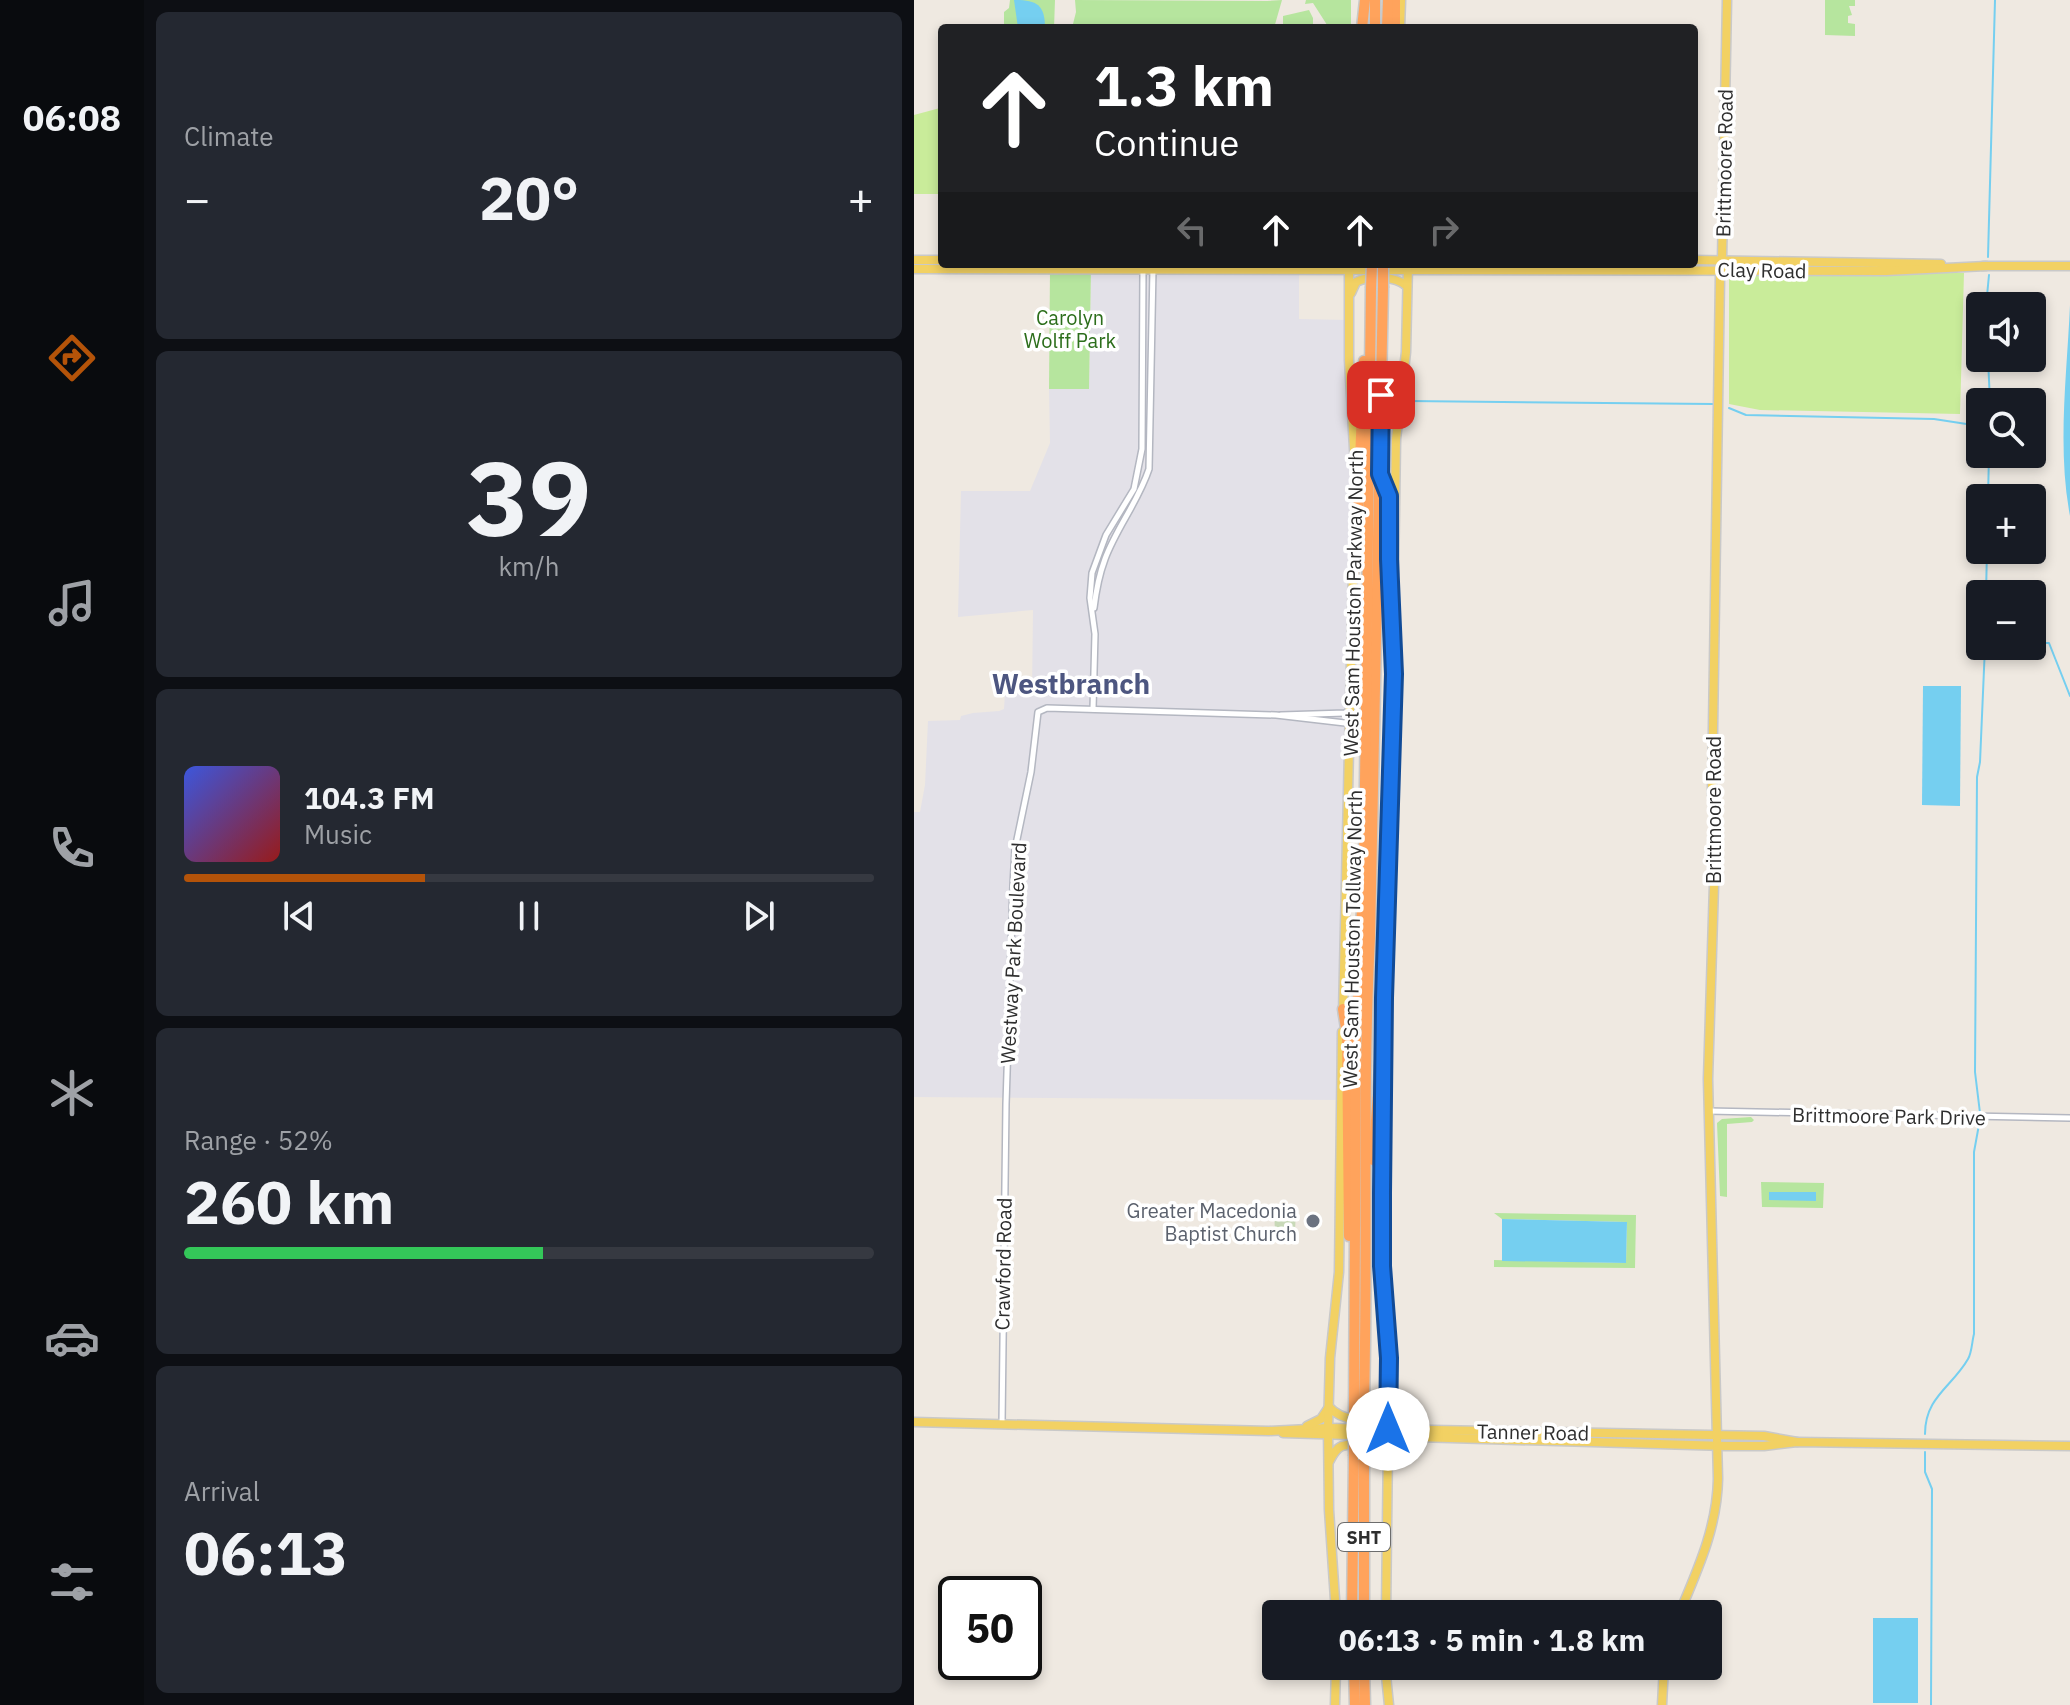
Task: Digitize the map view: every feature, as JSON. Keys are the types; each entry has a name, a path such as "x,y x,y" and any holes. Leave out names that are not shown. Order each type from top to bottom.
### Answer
{"highway":[{"path":"1361,24 1362,0"},
{"path":"1375,0 1375,24"},
{"path":"1387,24 1388,0"},
{"path":"1398,0 1398,24"},
{"name":"West Sam Houston Tollway North","path":"1353,1600 1364,1401 1367,1188 1365,1034 1370,938 1380,474 1377,288 1373,268"},
{"name":"West Sam Houston Tollway North","path":"1364,1600 1359,1458 1354,1409 1356,1039 1364,852 1371,345 1382,268"},
{"path":"1353,576 1362,390 1365,352 1371,345"},
{"path":"1380,474 1389,496 1394,674"},
{"path":"1343,1009 1347,1035 1350,1292 1355,1300"},
{"path":"1367,1188 1371,1185 1384,1014"},
{"path":"1352,1680 1353,1705"},
{"path":"1364,1680 1365,1705"}],"main road":[{"name":"Brittmoore Road","path":"1685,1600 1706,1549 1718,1503 1708,1111 1727,0"},
{"name":"Clay Road","path":"914,260 938,264"},
{"name":"Clay Road","path":"914,269 938,261"},
{"name":"Clay Road","path":"1698,261 1721,265"},
{"name":"Clay Road","path":"1698,265 1888,261 2070,266"},
{"name":"Clay Road","path":"1296,268 1335,271 1346,268"},
{"name":"West Sam Houston Parkway North","path":"1335,1600 1328,1432 1330,1358 1339,1272 1351,727 1355,435 1349,360 1349,268"},
{"name":"West Sam Houston Parkway North","path":"1386,1600 1389,1358 1382,1266 1384,1014 1394,674 1396,439 1406,352 1408,268"},
{"name":"Clay Road","path":"1416,268 1438,271 1470,268"},
{"path":"1335,271 1344,279 1349,295"},
{"path":"1349,295 1360,279 1396,279 1407,284 1423,273 1438,271"},
{"path":"1294,1431 1318,1422 1329,1406 1343,1418 1375,1419 1383,1415 1388,1404"},
{"path":"1388,1404 1391,1415 1399,1424 1445,1430"},
{"name":"Tanner Road","path":"914,1422 1388,1433 1445,1430 1718,1440"},
{"path":"1294,1431 1324,1445 1328,1463"},
{"name":"Tanner Road","path":"1388,1433 1429,1439 1718,1440 1781,1437 1797,1442 2070,1446"},
{"path":"1328,1463 1335,1451 1343,1446 1375,1446 1388,1456 1396,1445 1405,1441 1429,1439"},
{"path":"1335,1705 1336,1680"},
{"path":"1386,1680 1389,1705"},
{"path":"1662,1705 1663,1680"}],"street":[{"path":"1148,268 1149,469 1141,494 1105,557 1098,579 1093,617 1093,709 1276,715 1345,713 1351,709"},
{"name":"Westway Park Boulevard","path":"1006,1104 1015,849 1031,772 1038,712 1047,708 1093,709"},
{"path":"1276,715 1345,723 1351,727"},
{"name":"Crawford Road","path":"1002,1424 1006,1104"},
{"name":"Brittmoore Park Drive","path":"1708,1111 2070,1118"}],"shaded area":[{"path":"1091,269 1299,271 1299,319 1348,320 1355,435 1355,501 1340,1100 914,1097 914,812 920,812 925,785 928,721 960,720 961,716 973,713 999,711 1004,709 1005,693 1032,693 1033,610 958,617 961,491 1030,491 1050,443 1049,389 1089,389"}],"green space":[{"path":"1010,0 1055,0 1054,24 1004,24 1004,12 1009,8"},
{"path":"1075,0 1282,0 1275,24 1073,24"},
{"path":"1306,0 1351,0 1351,24 1326,24 1313,3 1305,4"},
{"path":"1825,0 1855,0 1855,6 1849,6 1852,15 1848,16 1848,23 1855,24 1855,36 1825,35"},
{"path":"1309,10 1313,24 1283,24 1283,16"},
{"path":"938,109 938,194 914,194 914,115"},
{"name":"Carolyn Wolff Park","path":"1050,269 1091,269 1089,389 1049,389"},
{"path":"1964,273 1960,414 1760,410 1729,404 1729,274"},
{"path":"1751,1117 1752,1122 1727,1124 1727,1197 1720,1196 1717,1123 1722,1119"},
{"path":"1761,1182 1824,1183 1823,1208 1762,1207"},
{"path":"1296,1210 1295,1231 1275,1231 1274,1211"},
{"path":"1494,1213 1636,1215 1635,1268 1494,1267 1494,1260 1626,1263 1627,1222 1502,1219"}],"water":[{"path":"1014,0 1038,5 1044,24 1017,24"},
{"path":"2070,305 2070,516 2063,438"},
{"path":"1923,686 1961,686 1960,806 1922,805"},
{"path":"1769,1192 1816,1192 1816,1201 1769,1200"},
{"path":"1502,1219 1627,1222 1626,1263 1502,1261"},
{"path":"1873,1618 1918,1618 1918,1703 1873,1703"}],"waterway":[{"path":"1988,257 1995,0"},
{"path":"1987,292 1989,275"},
{"path":"1989,372 1989,388"},
{"path":"1408,401 1713,404"},
{"path":"1729,408 1746,415 1934,419 1966,424"},
{"path":"1988,484 1989,468"},
{"path":"1986,580 1987,564"},
{"path":"2046,643 2049,643 2070,696"},
{"path":"1980,1113 1975,1072 1977,777 1984,660"},
{"path":"1925,1434 1929,1411 1968,1359 1974,1334 1974,1152 1980,1119"},
{"path":"1925,1452 1925,1472 1932,1489 1931,1705"}],"place":[{"name":"Greater Macedonia Baptist Church","path":"1313,1221"}],"district":[{"name":"Westbranch","path":"1071,683"}],"route":[{"path":"1381,395 1380,474 1389,496 1394,674 1384,998 1382,1194 1382,1266 1389,1358 1388,1429"}]}
